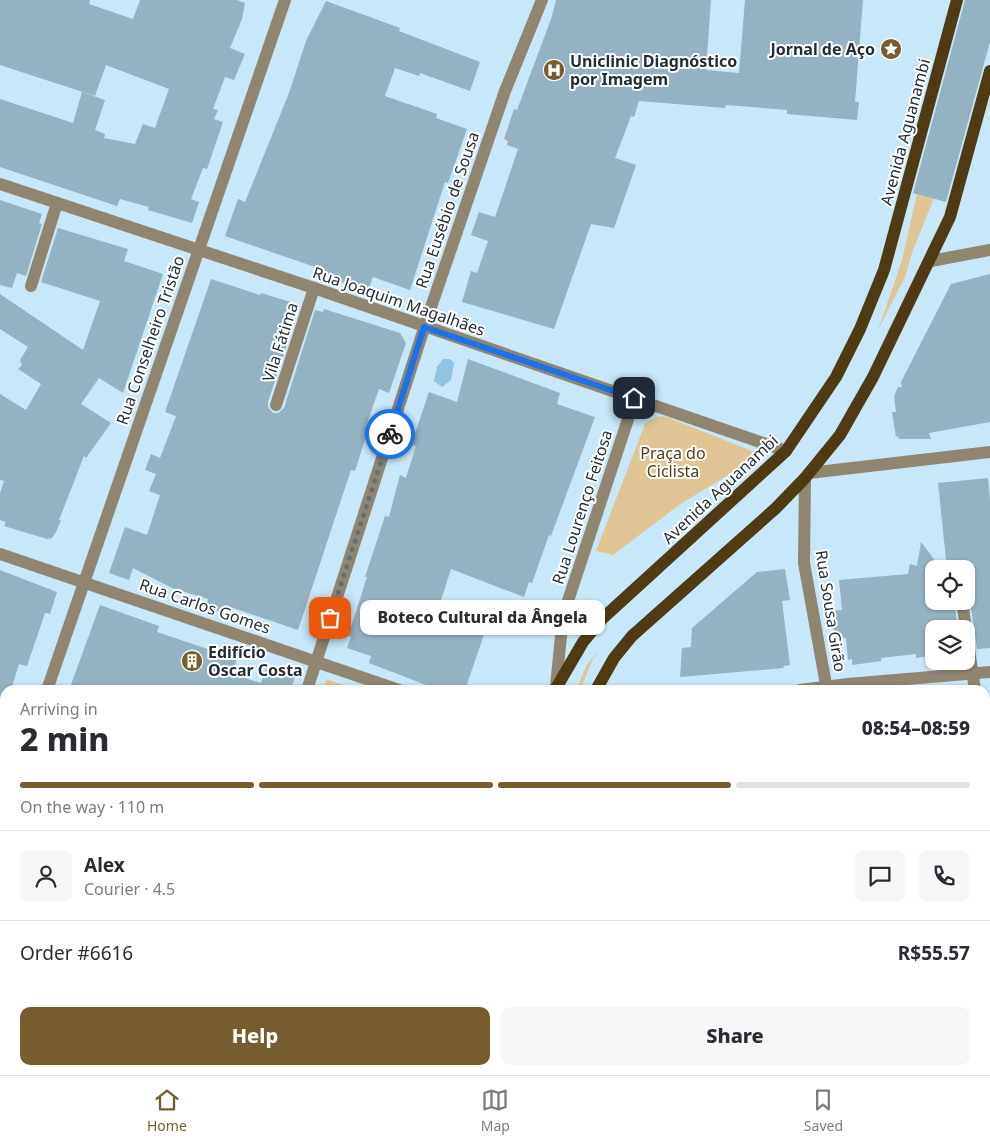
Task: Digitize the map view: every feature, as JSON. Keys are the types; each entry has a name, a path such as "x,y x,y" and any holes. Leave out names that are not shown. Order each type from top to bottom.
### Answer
{"main road":[{"name":"Avenida Aguanambi","path":"558,685 583,642 603,618 786,452 836,377 860,329 884,270 956,0"},
{"path":"599,685 614,658 632,636 769,514 807,475 840,434 855,411 931,261 950,217 990,71"}],"street":[{"name":"Rua Conselheiro Tristão","path":"49,685 284,0"},
{"name":"Rua Eusébio de Sousa","path":"309,685 424,327 506,91 542,0"},
{"name":"Rua Joaquim Magalhães","path":"0,184 314,288 786,452"},
{"path":"31,286 57,203"},
{"path":"931,261 990,250"},
{"name":"Vila Fátima","path":"276,405 314,288"},
{"name":"Rua Lourenço Feitosa","path":"556,685 563,616 634,398"},
{"path":"807,475 990,452"},
{"name":"Rua Sousa Girão","path":"807,475 804,563 826,685"},
{"name":"Rua Carlos Gomes","path":"0,554 384,685"},
{"path":"972,670 974,685"},
{"path":"858,685 990,672"}],"green space":[{"path":"917,194 934,198 913,250 905,277 878,330 902,260"},
{"name":"Praça do Ciclista","path":"664,416 757,453 756,458 679,505 613,555 596,551 645,424 656,417"},
{"path":"598,651 582,685 578,685 587,665"},
{"path":"326,679 343,685 324,685"}],"water":[{"path":"443,359 450,359 454,363 451,380 442,387 434,381 437,367"}],"building":[{"path":"0,0 90,0 89,4 133,19 140,0 237,0 245,3 242,19 230,48 245,54 234,80 225,77 213,109 218,110 214,119 223,122 207,169 203,168 191,199 199,202 192,223 148,210 149,207 120,199 117,206 0,167 0,99 73,123 82,92 105,100 95,130 105,134 104,138 135,144 143,124 155,128 169,89 106,65 95,96 0,65"},
{"path":"556,0 711,0 706,70 739,73 745,0 863,0 855,102 859,102 857,120 787,114 787,110 726,105 725,108 639,101 634,117 631,116 615,158 636,165 614,228 591,224 554,329 462,302 471,271 477,273 488,241 471,235 479,212 495,217 518,149 507,145 508,141 504,139 514,109 517,110 551,19"},
{"path":"965,0 990,0 990,42 946,202 913,193"},
{"path":"326,1 400,28 399,31 480,62 470,91 420,73 419,76 395,68 385,96 437,114 436,118 467,129 448,183 445,182 410,290 373,277 368,291 316,273 318,268 225,236 238,199 245,202 289,93 306,41"},
{"path":"0,200 42,214 39,223 42,224 26,276 17,273 12,288 0,285"},
{"path":"58,228 128,249 124,261 163,274 123,393 99,378 81,404 111,423 86,458 84,456 56,532 52,538 47,539 4,526 6,522 0,520 0,493 4,481 0,480 0,394 26,410 41,384 18,369 22,365 20,360 28,347 0,329 0,294 83,350 100,301 41,282"},
{"path":"990,274 990,422 929,433 931,439 899,439 898,436 896,437 892,412 896,412 894,396 898,387 902,387 901,382 951,284"},
{"path":"211,279 260,295 261,293 300,305 268,402 268,407 273,413 278,413 284,408 315,310 323,312 324,309 400,333 406,343 389,393 379,389 366,426 369,427 355,471 351,470 298,630 233,608 231,615 206,607 208,599 172,588 133,568 129,580 109,573 125,527 147,535 160,495 149,491 156,474 145,470 151,454 160,458 176,416 165,412"},
{"path":"468,359 560,393 557,404 595,417 551,536 549,535 532,583 529,582 524,597 451,569 440,603 489,620 467,685 426,685 369,663 371,656 347,648 351,637 348,636 385,516 389,517 400,475 406,478 416,446 411,445 429,392 457,402"},
{"path":"988,478 990,500 990,648 977,649 975,620 973,620 971,610 975,610 975,560 946,560 938,483"},
{"path":"921,542 934,559 925,560 925,610 955,610 957,620 925,620 925,656 916,658 916,654 881,658 881,661 852,665 852,659 848,660 846,638 835,639 831,611 842,610 839,580 908,574 910,564 917,566"},
{"path":"785,569 790,600 782,601 790,665 783,666 784,668 680,677 682,648 691,647 692,628 757,572"},
{"path":"0,570 57,592 50,614 45,613 27,666 19,664 13,685 0,685"},
{"path":"100,605 159,626 157,632 237,659 232,674 261,683 267,665 296,674 293,685 71,685"}],"way so far":[{"path":"330,618 390,434"}],"place":[{"name":"Jornal de Aço","path":"891,49"},
{"name":"Uniclinic Diagnóstico por Imagem","path":"554,70"},
{"name":"Boteco Cultural da Ângela","path":"330,618"},
{"name":"Edifício Oscar Costa","path":"192,661"}],"route":[{"path":"390,434 424,327 634,398"}]}
